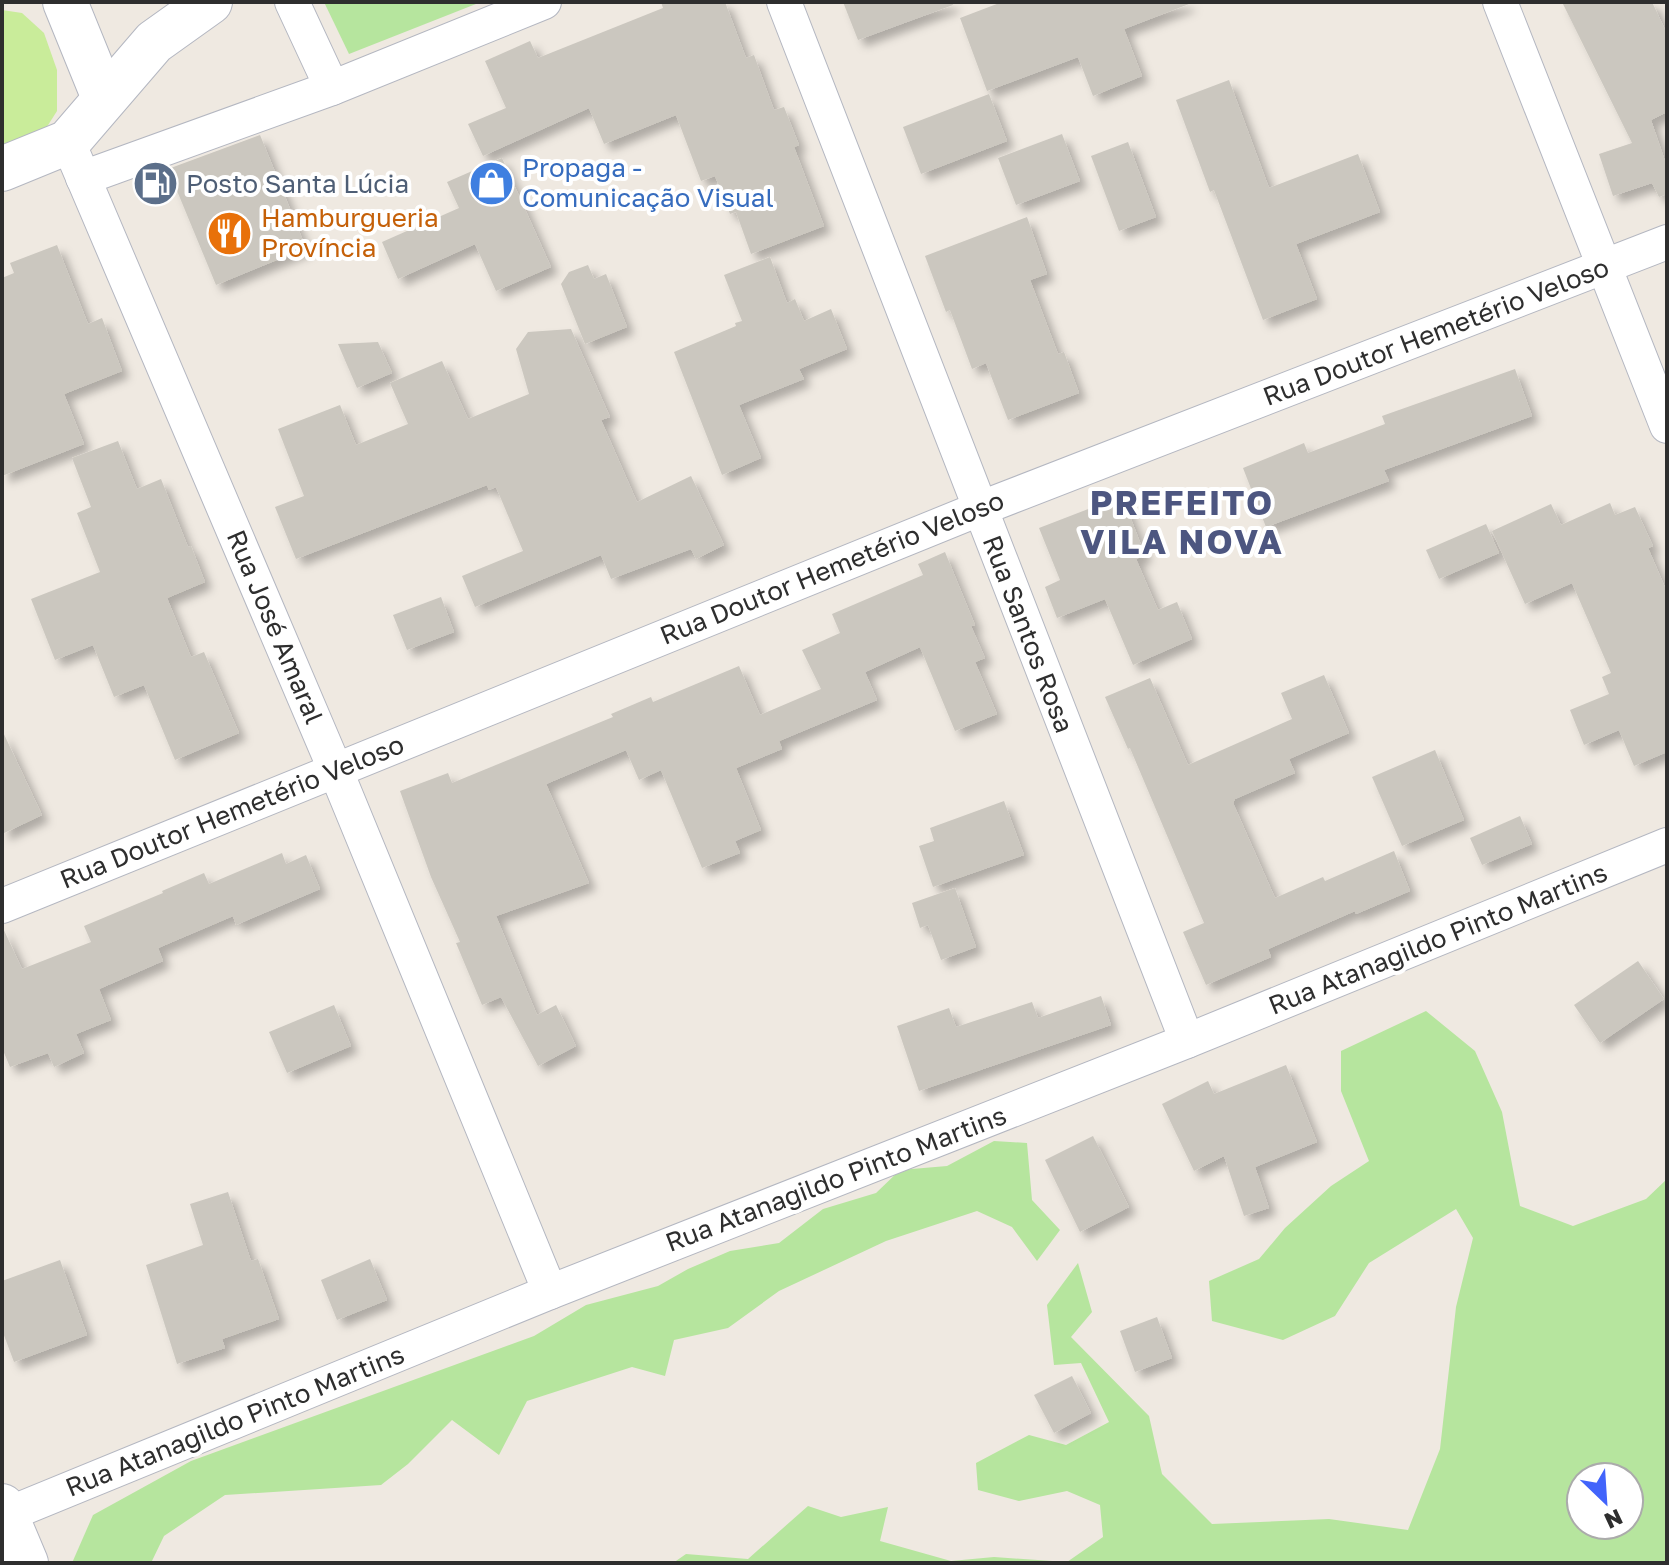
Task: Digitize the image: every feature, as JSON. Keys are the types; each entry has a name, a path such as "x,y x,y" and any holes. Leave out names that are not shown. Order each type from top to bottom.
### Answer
{"main road":[{"path":"65,2 104,98"},
{"path":"2,169 76,160 104,98 154,42 210,2"},
{"path":"4,1510 26,1563"}],"street":[{"path":"292,2 332,88"},
{"path":"76,160 332,88 544,2"},
{"name":"Rua Santos Rosa","path":"784,2 1187,1041"},
{"path":"1500,2 1667,426"},
{"name":"Rua José Amaral","path":"76,160 335,769 550,1292"},
{"name":"Rua Doutor Hemetério Veloso","path":"2,906 979,509 1667,242"},
{"name":"Rua Atanagildo Pinto Martins","path":"4,1510 1187,1041 1667,845"}],"green space":[{"path":"324,2 481,2 349,54"},
{"path":"2,10 22,13 44,33 57,70 57,111 36,144 2,157"},
{"path":"1426,1011 1475,1051 1502,1112 1520,1206 1573,1226 1646,1199 1667,1179 1667,1563 673,1563 686,1554 748,1559 808,1506 841,1517 888,1507 880,1541 951,1561 994,1557 1067,1562 1103,1537 1100,1505 1067,1491 1019,1501 978,1490 976,1463 1029,1435 1066,1445 1109,1422 1081,1363 1054,1365 1047,1305 1078,1263 1092,1312 1071,1337 1149,1416 1162,1474 1212,1524 1329,1519 1408,1530 1440,1449 1456,1307 1473,1238 1456,1209 1369,1263 1335,1316 1283,1340 1212,1321 1209,1281 1259,1259 1285,1228 1331,1186 1369,1161 1341,1091 1341,1051"},
{"path":"994,1141 1027,1143 1032,1200 1060,1230 1037,1261 1012,1227 977,1211 886,1241 779,1291 728,1328 674,1340 665,1376 632,1367 527,1401 499,1455 452,1420 408,1464 381,1485 225,1495 164,1536 151,1563 72,1563 93,1515 191,1461 534,1336 586,1305 658,1286 730,1251 779,1243 823,1209 876,1193 900,1170 947,1166"}],"building":[{"path":"661,2 725,2 746,58 754,55 774,110 784,107 799,145 794,147 824,226 751,254 736,212 730,214 715,176 701,181 676,115 604,144 589,108 483,156 468,124 506,108 485,61 530,41 538,58 663,8"},
{"path":"843,2 952,2 953,5 858,40"},
{"path":"1002,2 1189,4 1124,29 1142,76 1093,96 1078,57 987,91 960,18"},
{"path":"1562,2 1652,2 1667,34 1667,112 1651,120 1667,167 1667,194 1659,197 1652,183 1613,196 1599,154 1632,143"},
{"path":"1229,80 1269,188 1358,154 1380,212 1296,244 1317,299 1263,320 1176,100"},
{"path":"989,94 1007,141 921,174 903,127"},
{"path":"1062,134 1080,181 1016,205 998,158"},
{"path":"260,135 306,248 216,285 168,169"},
{"path":"1128,142 1156,217 1119,231 1091,156"},
{"path":"502,158 551,267 496,291 475,244 398,279 382,242 459,208 447,182"},
{"path":"1027,217 1047,274 1030,280 1058,354 1064,352 1079,393 1008,420 986,363 972,369 925,256"},
{"path":"57,245 88,324 102,318 122,371 64,394 84,444 2,476 2,278 14,273 10,263"},
{"path":"770,257 787,303 795,299 804,321 831,309 847,349 799,369 804,379 739,405 761,458 722,475 674,352 742,321 724,275"},
{"path":"588,265 594,279 606,274 627,327 585,344 561,284 569,272"},
{"path":"571,329 610,417 601,420 637,502 691,476 724,545 696,559 691,549 611,579 601,555 475,607 462,576 523,551 496,487 489,490 487,485 296,559 275,507 304,496 278,429 340,405 356,445 408,424 390,383 442,361 468,419 529,394 516,349 528,332"},
{"path":"378,342 392,373 357,388 338,344"},
{"path":"1515,369 1532,416 1384,470 1389,481 1266,527 1243,468 1304,443 1308,453 1385,424 1382,416"},
{"path":"118,441 137,489 161,479 188,547 191,546 205,582 167,598 191,657 204,652 239,733 175,760 144,685 114,697 93,645 55,660 31,599 100,572 77,513 91,507 72,458"},
{"path":"1122,496 1145,555 1136,559 1158,610 1177,602 1192,639 1133,665 1105,599 1057,618 1045,587 1060,580 1039,528"},
{"path":"1610,503 1615,515 1635,507 1653,546 1648,548 1667,592 1667,752 1634,766 1619,730 1584,745 1570,710 1609,694 1602,677 1611,673 1572,583 1525,604 1492,531 1551,504 1561,525"},
{"path":"1486,524 1499,553 1439,579 1426,550"},
{"path":"945,552 975,625 971,626 985,658 975,662 997,714 955,731 920,647 865,672 877,700 779,741 782,749 736,768 761,830 735,841 740,853 702,868 661,770 639,780 626,750 546,784 589,883 496,916 537,1015 556,1005 576,1046 538,1066 501,997 482,1005 400,791 448,773 452,783 613,717 611,714 651,697 653,702 739,666 760,715 821,689 802,650 840,633 832,614 923,575 918,564"},
{"path":"441,597 454,632 407,650 393,615"},
{"path":"1324,675 1349,733 1289,759 1295,773 1235,799 1233,803 1275,898 1323,877 1325,881 1394,851 1410,891 1268,949 1271,957 1206,985 1183,932 1204,923 1130,748 1105,697 1150,678 1188,765 1292,719 1281,693"},
{"path":"2,730 42,815 2,834"},
{"path":"1435,750 1464,820 1402,846 1372,777"},
{"path":"1004,801 1024,855 933,887 919,846 934,841 930,828"},
{"path":"1520,816 1532,844 1482,865 1470,838"},
{"path":"282,853 286,864 306,855 320,889 236,925 233,916 158,948 163,961 99,989 111,1020 76,1034 84,1053 54,1067 48,1053 10,1067 2,1048 2,926 22,969 91,942 84,926 162,891 204,873 209,884"},
{"path":"955,888 976,947 941,960 928,925 920,928 912,903"},
{"path":"1638,961 1664,999 1600,1043 1574,1005"},
{"path":"1101,996 1111,1025 919,1091 897,1026 949,1008 956,1027 1032,1002 1038,1018"},
{"path":"334,1005 351,1046 287,1073 269,1032"},
{"path":"1286,1065 1317,1142 1255,1167 1269,1208 1244,1216 1224,1156 1194,1171 1162,1104 1208,1081 1214,1094"},
{"path":"1093,1136 1129,1207 1080,1232 1045,1160"},
{"path":"228,1192 251,1261 258,1259 279,1319 222,1339 225,1348 177,1364 146,1265 203,1245 190,1204"},
{"path":"370,1259 387,1300 337,1320 321,1280"},
{"path":"60,1260 87,1335 14,1362 2,1330 2,1281"},
{"path":"1157,1317 1172,1358 1135,1372 1120,1331"},
{"path":"1072,1376 1091,1413 1054,1433 1034,1395"}],"place":[{"name":"Propaga - Comunicação Visual","path":"491,183"},
{"name":"Posto Santa Lúcia","path":"155,184"},
{"name":"Hamburgueria Província","path":"230,233"}],"district":[{"name":"PREFEITO VILA NOVA","path":"1182,522"}]}
